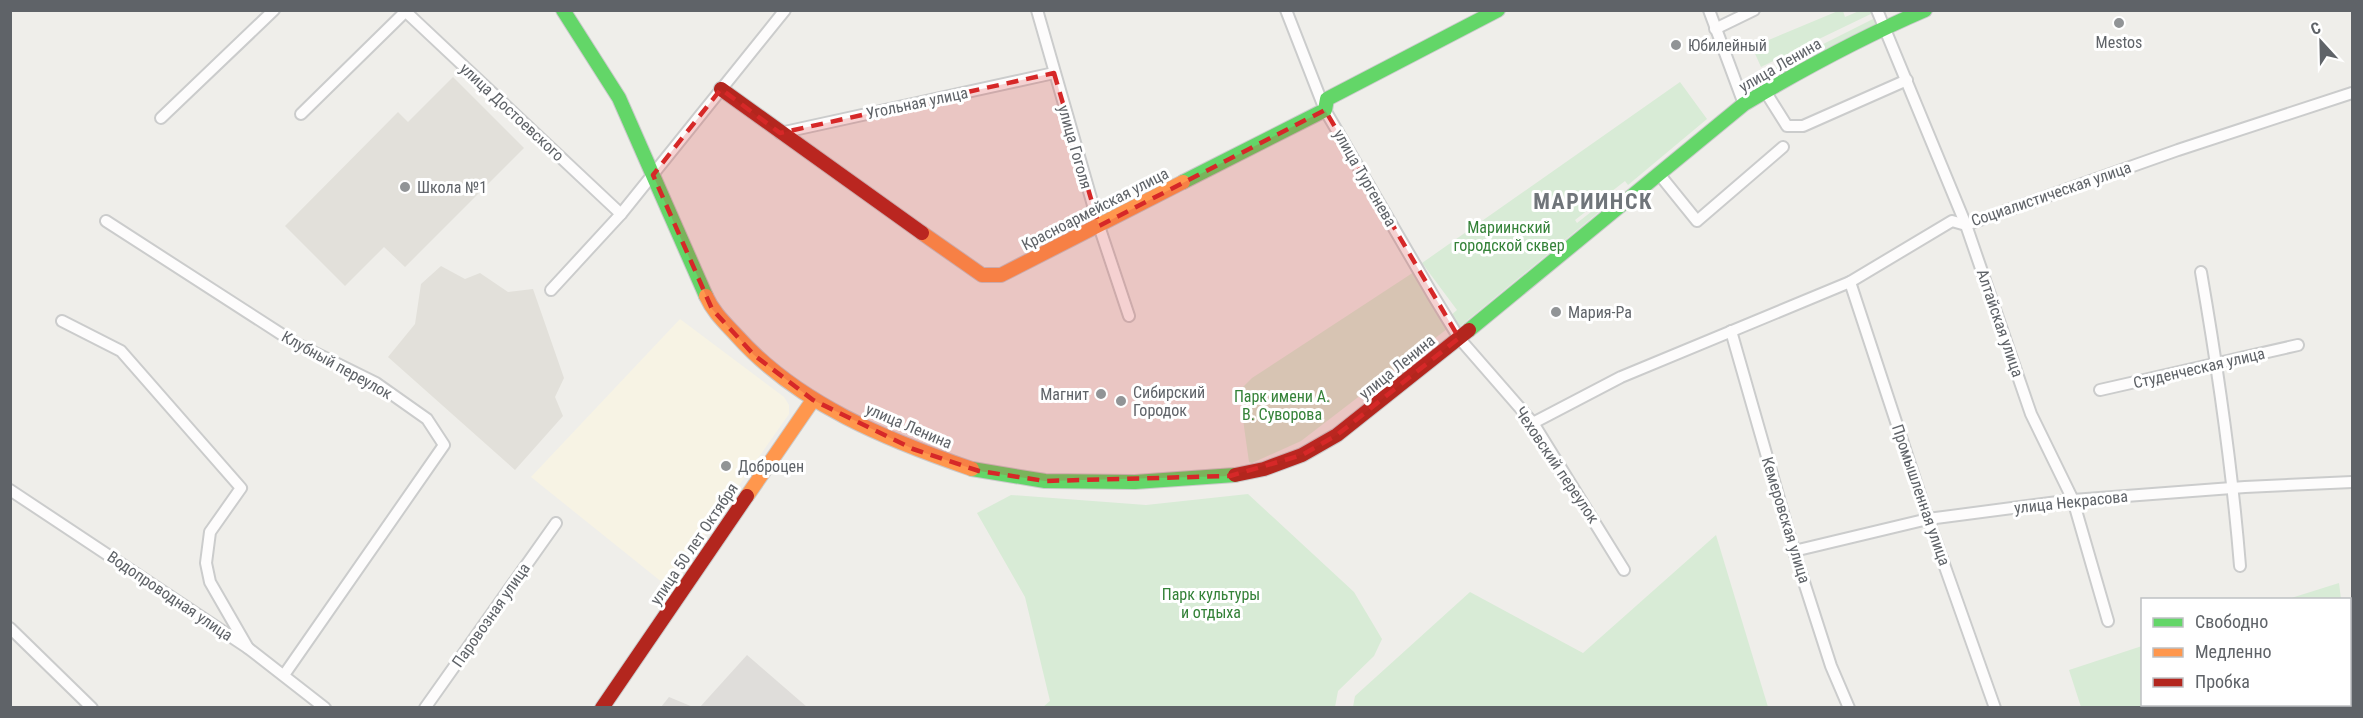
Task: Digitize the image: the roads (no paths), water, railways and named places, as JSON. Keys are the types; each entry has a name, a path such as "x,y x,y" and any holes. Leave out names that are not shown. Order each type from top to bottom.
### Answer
{"main road":[{"name":"улица Ленина","path":"563,10 619,98 712,309 754,355 813,400 913,449 979,471 1065,482 1136,482 1214,478 1264,469 1302,456 1337,435 1459,338 1744,104 1885,27 1925,10"},
{"name":"Красноармейская улица","path":"721,89 982,274 1001,275 1325,110 1327,99 1498,10"},
{"name":"улица 50 лет Октября","path":"602,708 813,400"}],"street":[{"path":"161,118 274,10"},
{"path":"551,290 621,214 785,10"},
{"name":"улица Гоголя","path":"1037,10 1099,226 1129,316"},
{"name":"улица Тургенева","path":"1286,10 1325,110 1459,338"},
{"path":"1709,10 1744,104"},
{"path":"1715,28 1754,10"},
{"name":"Алтайская улица","path":"1877,10 1966,225 2031,414 2073,501 2108,621"},
{"path":"301,114 404,11"},
{"name":"улица Достоевского","path":"404,11 621,214"},
{"name":"Угольная улица","path":"780,133 1054,73"},
{"path":"1765,91 1787,126 1803,126 1907,80"},
{"name":"Социалистическая улица","path":"1533,423 1621,377 1850,282 1952,221 1966,225 2178,150 2352,93"},
{"path":"1659,174 1697,221 1783,147"},
{"name":"Клубный переулок","path":"106,221 295,343 376,383 426,419 444,445 284,675"},
{"path":"2201,272 2217,364 2233,488 2240,566"},
{"name":"Промышленная улица","path":"1850,282 1928,519 1995,708"},
{"path":"62,321 122,351 240,488 210,532 206,562 210,582 248,648"},
{"name":"Кемеровская улица","path":"1731,330 1794,551 1831,666 1849,708"},
{"name":"Чеховский переулок","path":"1459,338 1533,423 1624,570"},
{"name":"Студенческая улица","path":"2100,390 2298,345"},
{"name":"улица Некрасова","path":"1794,551 1928,519 2073,501 2233,488 2352,482"},
{"name":"Водопроводная улица","path":"10,490 248,648 325,708"},
{"name":"Паровозная улица","path":"425,708 556,523"},
{"path":"10,627 92,708"}],"place":[{"name":"Mestos","path":"2119,23"},
{"name":"Юбилейный","path":"1676,45"},
{"name":"Школа №1","path":"405,187"},
{"name":"Мария-Ра","path":"1556,312"},
{"name":"Магнит","path":"1101,394"},
{"name":"Сибирский Городок","path":"1121,401"},
{"name":"Доброцен","path":"726,466"}],"district":[{"name":"МАРИИНСК","path":"1593,201"}],"park label":[{"name":"Мариинский городской сквер","path":"1509,236"},
{"name":"Парк имени А. В. Суворова","path":"1282,405"},
{"name":"Парк культуры и отдыха","path":"1211,603"}]}
